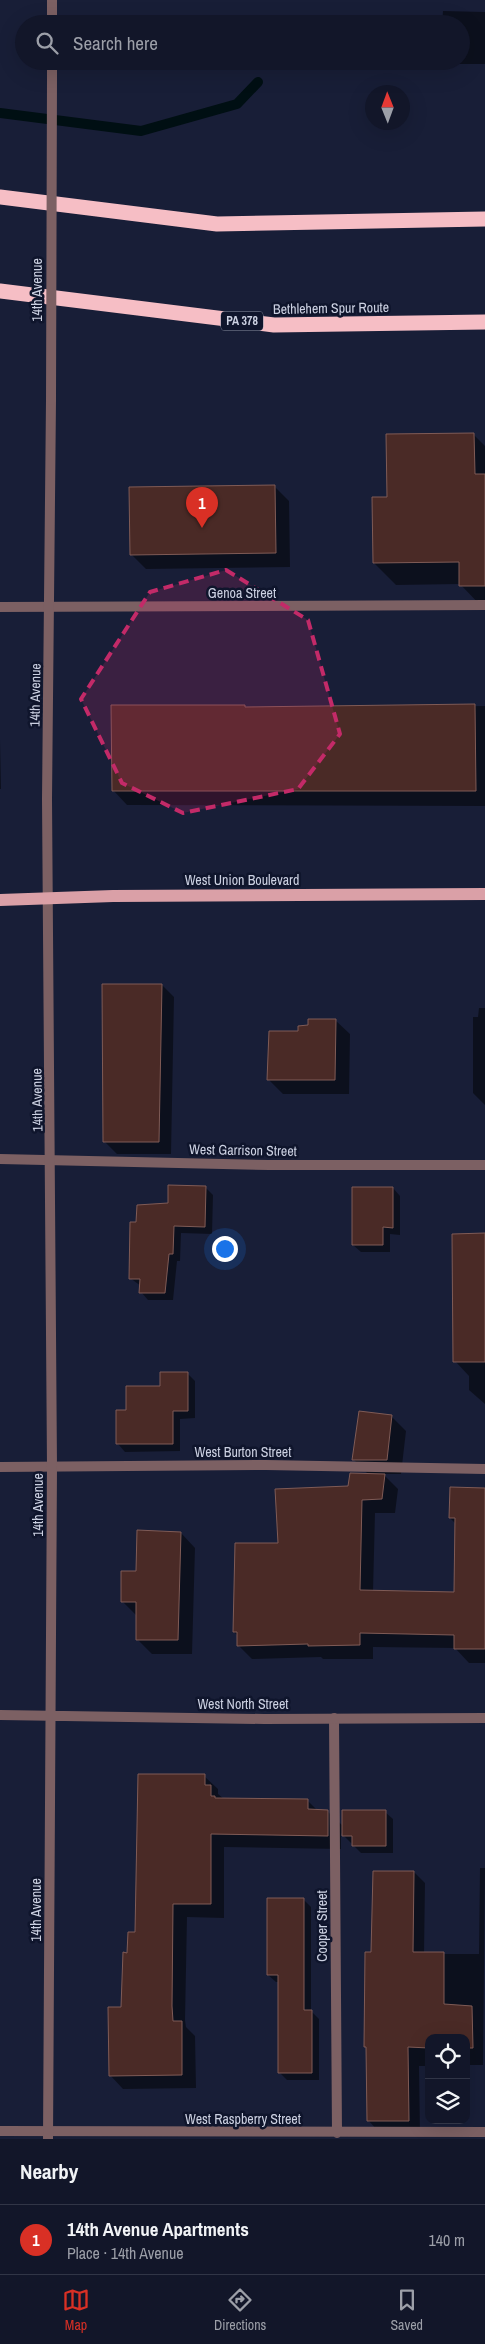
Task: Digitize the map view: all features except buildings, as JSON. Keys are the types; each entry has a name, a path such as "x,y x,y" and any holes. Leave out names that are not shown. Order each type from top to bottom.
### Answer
{"highway":[{"path":"0,197 217,224 485,219"},
{"name":"Bethlehem Spur Route","path":"0,291 274,325 485,322"}],"main road":[{"name":"West Union Boulevard","path":"0,900 485,894"}],"street":[{"path":"52,0 52,15"},
{"name":"14th Avenue","path":"48,2135 52,1467 52,1159 48,898 52,70"},
{"name":"Genoa Street","path":"0,607 485,605"},
{"name":"West Garrison Street","path":"0,1159 269,1165 485,1165"},
{"name":"West Burton Street","path":"0,1467 266,1465 485,1469"},
{"name":"West North Street","path":"0,1715 485,1718"},
{"name":"Cooper Street","path":"334,1718 337,2133"},
{"name":"West Raspberry Street","path":"0,2131 48,2135 485,2132"}],"highlighted area":[{"path":"226,570 308,620 340,734 298,789 183,813 122,783 81,699 150,592"}],"waterway":[{"path":"0,113 141,131 237,104 258,82"}],"place":[{"name":"14th Avenue Apartments","path":"202,528"}]}
